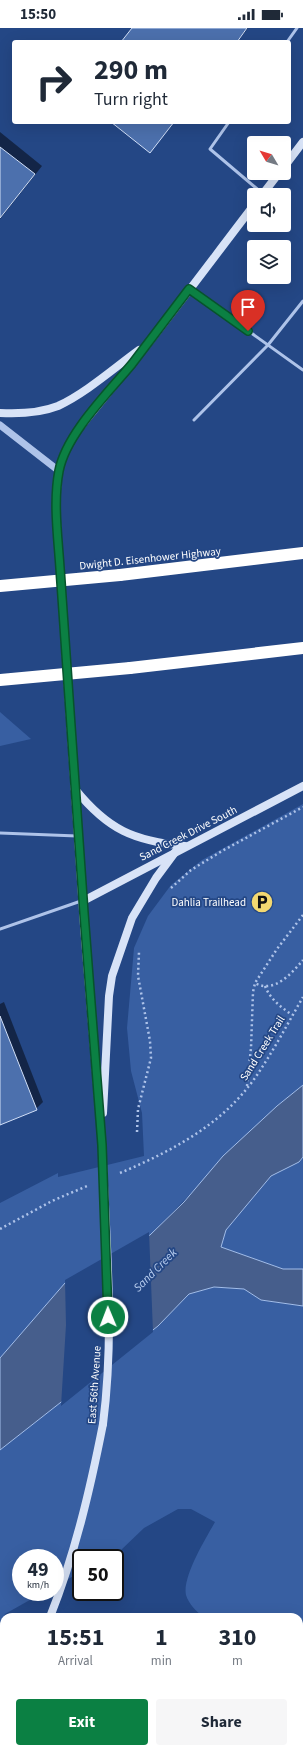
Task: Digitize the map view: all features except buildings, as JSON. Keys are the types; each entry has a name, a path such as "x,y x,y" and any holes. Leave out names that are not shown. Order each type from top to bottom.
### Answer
{"highway":[{"name":"Dwight D. Eisenhower Highway","path":"0,586 120,575 303,553"},
{"path":"0,680 130,668 303,648"}],"main road":[{"path":"291,157 303,142"},
{"path":"267,188 273,180"},
{"name":"East 56th Avenue","path":"52,1613 64,1582 90,1491 105,1407 109,1330 102,1145 78,836 58,526 57,487 59,471 63,458 71,442 83,423 148,344 247,215"},
{"path":"0,413 30,412 58,406 148,344"},
{"name":"Sand Creek Drive South","path":"83,901 176,851 303,786"},
{"path":"75,789 102,818 115,827 136,837 156,843 186,846"},
{"path":"102,1145 109,996 112,976 132,918 156,878 176,851"}],"street":[{"path":"0,425 59,471"}],"lane":[{"path":"288,40 297,28"},
{"path":"228,124 210,149 255,188"},
{"path":"189,289 303,370"},
{"path":"194,420 268,345 303,301"},
{"path":"0,833 78,836"},
{"path":"0,929 83,901"}],"path":[{"path":"168,891 191,870 222,851 303,807"},
{"path":"247,1087 251,1048 253,992 255,983 277,949 303,915"},
{"path":"137,1132 138,1109 151,1058 150,1041 138,976 140,945"},
{"path":"255,983 265,986 278,983 288,976 303,960"},
{"path":"265,986 275,1001 292,1015"},
{"name":"Sand Creek Trail","path":"115,1175 157,1157 189,1139 214,1121 234,1103 256,1076 303,997"},
{"path":"0,1229 52,1201 94,1183"}],"shaded area":[{"path":"0,712 31,739 0,746"},
{"path":"303,804 303,1085 277,1106 150,1235 65,1283 0,1358 0,1203 58,1173 58,1177 144,1156 142,1113 131,1071 127,1028 134,948 148,916 171,885 202,860"},
{"path":"303,1157 303,1269 283,1269 221,1247 226,1230 271,1176 299,1162"},
{"path":"214,1287 244,1289 261,1300 303,1306 303,1613 199,1613 187,1598 186,1587 191,1568 215,1522 191,1509 178,1509 144,1528 122,1549 72,1549 72,1577 64,1581 64,1549 12,1549 12,1601 28,1601 7,1613 0,1613 0,1450 158,1326 189,1294"}],"water":[{"name":"Sand Creek","path":"303,1085 303,1157 299,1162 271,1176 226,1230 221,1247 283,1269 303,1269 303,1306 261,1300 244,1289 214,1287 189,1294 158,1326 0,1450 0,1358 65,1283 150,1235 184,1202 223,1156 277,1106"}],"pier":[{"path":"149,1232 153,1332 61,1406 66,1325 65,1280"}],"place":[{"name":"Dahlia Trailhead","path":"262,902"}],"route":[{"path":"108,1317 102,1145 60,568 57,487 59,471 63,458 83,423 148,344 189,289 248,331"}]}
